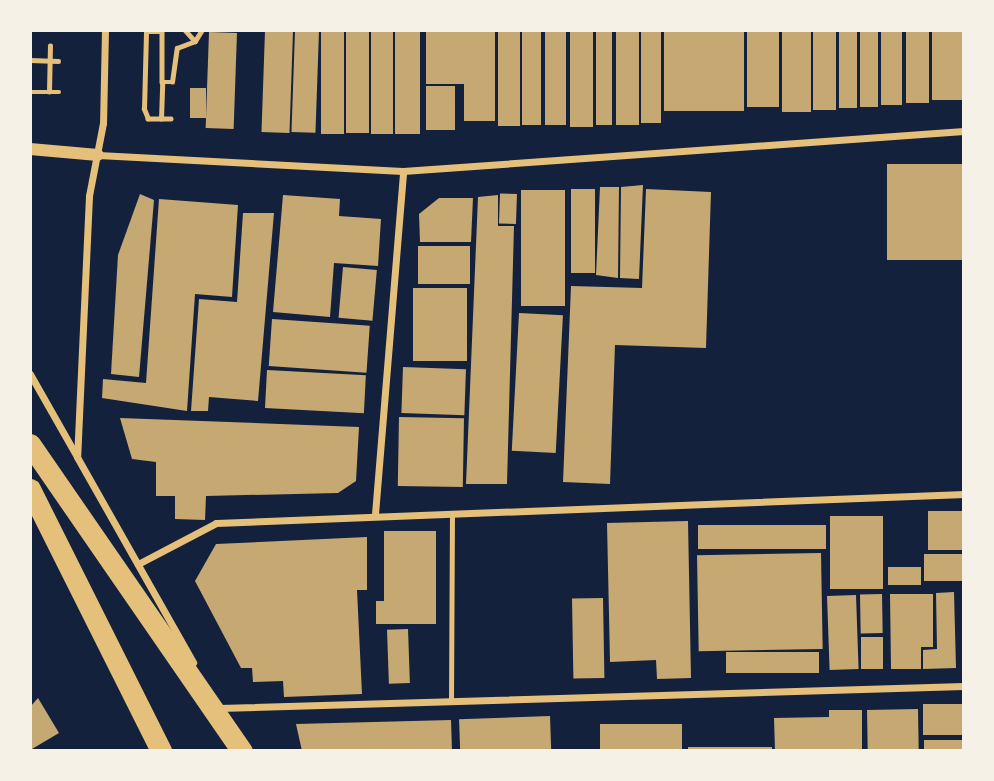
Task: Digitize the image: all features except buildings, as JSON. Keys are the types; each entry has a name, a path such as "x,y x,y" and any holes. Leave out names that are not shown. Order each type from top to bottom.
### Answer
{"highway":[{"path":"30,444 244,751"},
{"path":"30,489 161,751"}],"street":[{"path":"77,457 89,196 97,155 105,30"},
{"path":"30,149 403,171 964,131"},
{"path":"375,514 403,171"},
{"path":"30,374 244,751"},
{"path":"138,564 216,523 452,511 964,494"},
{"path":"218,708 964,686"}],"lane":[{"path":"451,702 452,511"}],"path":[{"path":"185,30 195,41"},
{"path":"162,82 172,82 177,48 195,41 202,30"},
{"path":"161,119 162,32 146,32 144,109 148,119 171,120"},
{"path":"49,92 50,46"},
{"path":"30,60 58,61"},
{"path":"30,92 59,92"}]}
